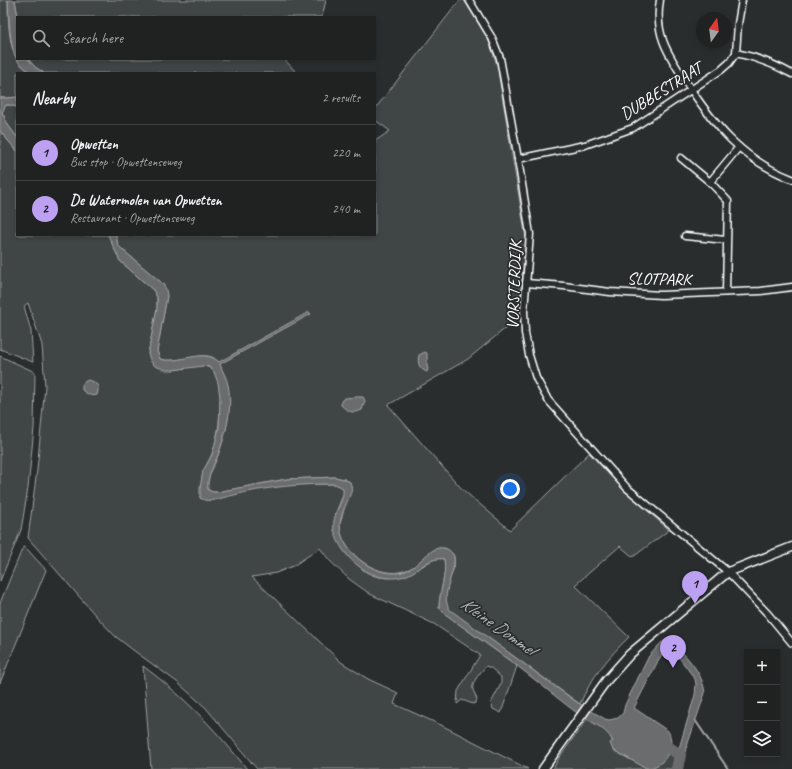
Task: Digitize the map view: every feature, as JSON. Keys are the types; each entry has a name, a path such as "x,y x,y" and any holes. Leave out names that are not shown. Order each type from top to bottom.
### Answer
{"street":[{"name":"VORSTERDIJK","path":"469,0 492,38 500,58 518,159 530,234 524,311 525,333 529,355 536,378 548,400 627,488 728,572 768,614 792,643"},
{"path":"660,0 659,25 661,39 674,64 701,106 716,125 739,147 775,173 792,179"},
{"path":"742,0 738,24 736,53 753,57 777,66 792,74"},
{"name":"DUBBESTRAAT","path":"518,159 585,145 633,128 692,90 730,63 736,53"},
{"path":"710,182 739,147"},
{"path":"681,158 710,182 728,201 726,292"},
{"path":"686,236 726,240"},
{"name":"SLOTPARK","path":"526,283 610,292 661,295 761,291 792,287"},
{"path":"543,769 606,681 630,654 728,572 792,547"}],"shaded area":[{"path":"0,0 8,0 9,32 16,60 30,72 16,72 16,97 0,98"},
{"path":"8,0 15,0 18,16 16,16 16,58 12,47"},
{"path":"15,0 326,0 322,16 18,16"},
{"path":"460,0 464,0 489,41 497,65 526,239 518,318 468,359 388,405 462,489 510,530 589,453 621,487 669,530 633,557 620,546 575,585 629,637 601,668 589,686 580,704 448,609 446,602 447,588 455,562 454,556 449,550 445,548 434,551 408,570 396,572 385,572 374,568 364,563 355,555 342,537 340,527 350,482 335,477 287,479 217,492 208,490 209,478 221,448 227,427 229,395 224,374 218,362 212,357 201,356 173,360 160,359 157,351 167,296 163,284 118,245 116,236 376,236 376,140 390,131 376,121 376,108"},
{"path":"17,60 29,60 35,67 42,72 30,72"},
{"path":"29,60 285,60 295,71 42,72 35,67"},
{"path":"16,97 16,107 6,105 2,112 8,125 16,136 16,150 0,131 0,98"},
{"path":"6,105 16,107 16,136 8,125 2,112"},
{"path":"0,131 16,150 16,236 108,236 120,261 153,290 157,297 157,308 148,354 173,370 201,366 210,368 215,373 220,393 218,430 211,457 203,473 200,498 282,485 335,484 343,487 344,493 336,512 334,530 359,566 365,571 371,575 386,578 402,576 433,560 444,559 444,577 439,608 517,666 501,713 493,709 491,703 501,684 501,677 491,668 486,666 473,684 473,690 477,700 475,703 473,704 462,700 457,704 458,691 480,655 434,624 370,594 349,579 330,561 320,548 293,566 276,573 252,577 341,662 368,679 398,693 394,704 441,725 528,769 257,769 206,708 177,682 115,636 28,538 37,470 45,386 42,345 28,303 24,306 31,331 33,362 0,349"},
{"path":"108,236 116,236 118,245 163,284 166,289 167,296 157,351 160,359 175,360 206,356 219,362 309,312 311,314 220,364 227,380 230,403 224,438 209,477 208,490 217,492 287,479 335,477 350,482 352,489 351,494 341,516 340,526 342,536 354,555 374,569 396,573 410,569 430,552 438,548 449,550 454,558 454,564 447,594 449,609 575,701 605,719 609,720 618,718 623,713 625,705 649,656 661,643 667,639 676,639 681,644 683,650 682,652 700,676 705,693 684,755 681,769 673,768 695,695 696,684 695,679 675,652 668,649 664,652 634,708 668,731 670,737 670,749 667,755 658,765 646,768 613,750 610,743 613,741 605,731 578,714 439,608 444,577 444,559 434,560 424,564 410,574 394,578 382,577 371,573 360,568 351,560 343,550 334,529 334,518 342,498 343,488 335,484 295,485 256,490 211,501 200,498 203,471 212,455 219,428 220,397 218,383 214,372 209,367 203,366 166,370 155,366 151,362 148,354 157,308 157,297 153,290 120,261"},
{"path":"425,352 427,353 427,372 420,367 418,361 419,355"},
{"path":"0,356 35,372 34,428 28,488 21,530 0,581"},
{"path":"88,380 94,382 98,386 97,395 89,395 82,390 82,385"},
{"path":"363,397 365,401 362,410 351,412 341,405 341,401 345,398"},
{"path":"23,547 26,548 46,570 0,683 0,603"},
{"path":"143,666 199,714 247,769 151,769"},
{"path":"587,719 601,727 609,734 613,744 613,750 650,768 664,759 671,745 679,749 673,769 553,769 559,758"}],"waterway":[{"path":"695,720 728,769"},
{"name":"Kleine Dommel","path":"655,742 680,755 677,769"}],"place":[{"name":"Opwetten","path":"695,604"},
{"name":"De Watermolen van Opwetten","path":"673,668"}]}
